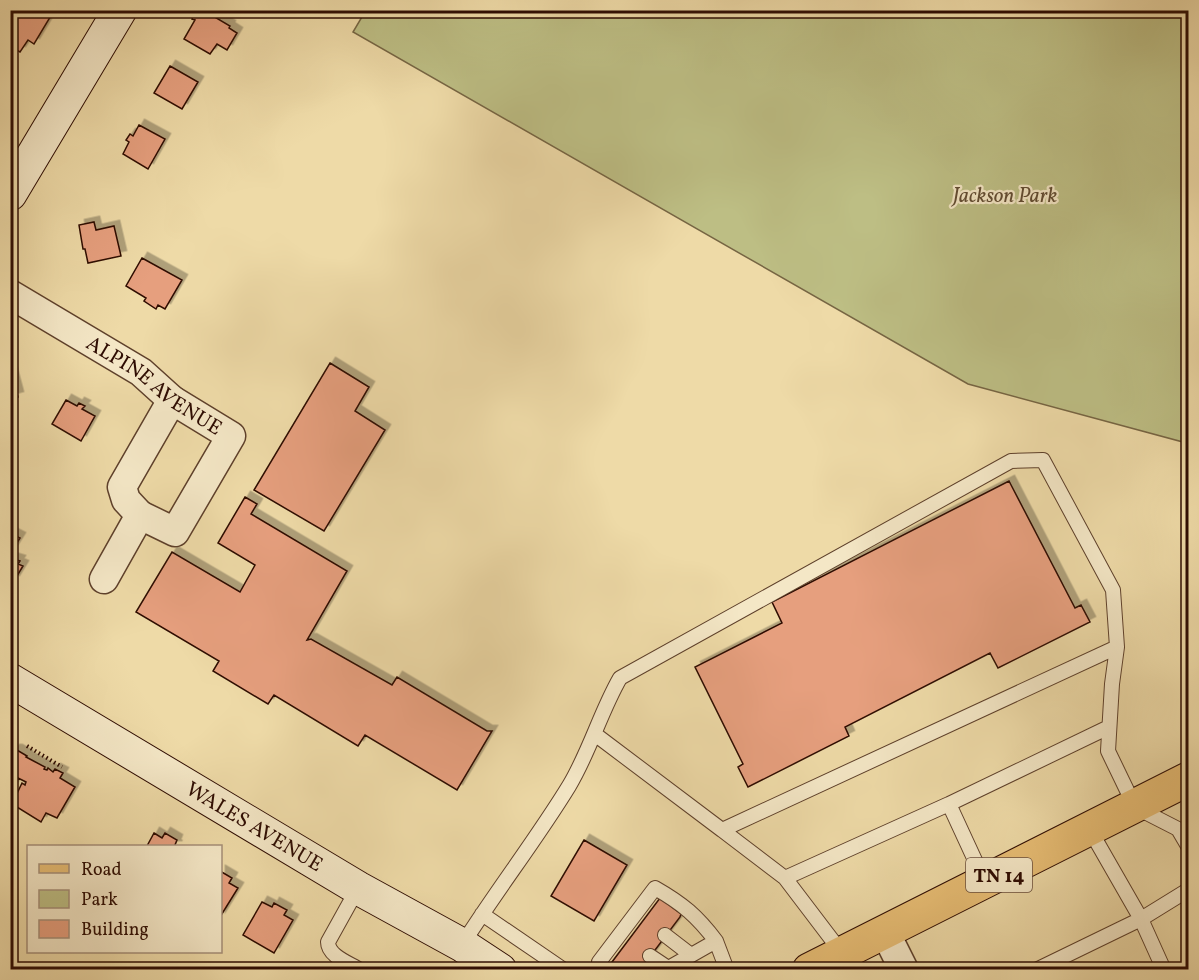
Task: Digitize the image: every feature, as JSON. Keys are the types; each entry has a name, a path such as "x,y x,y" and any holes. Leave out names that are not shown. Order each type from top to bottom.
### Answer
{"main road":[{"path":"10,194 120,10"},
{"name":"WALES AVENUE","path":"10,680 358,888 462,945 500,969"},
{"name":"TN 14","path":"809,969 1188,779"}],"street":[{"name":"ALPINE AVENUE","path":"10,294 141,372 172,400 231,436 175,532 140,514"},
{"path":"104,579 140,514 126,500 122,487 172,400"},
{"path":"885,932 903,969"}],"lane":[{"path":"462,945 569,786 596,735 608,700 621,678 1011,460 1043,460 1113,590 1117,647 1108,751 1135,807 1178,829 1188,846"},
{"path":"722,830 1117,647"},
{"path":"785,878 949,804 1109,727"},
{"path":"596,735 785,878 842,953"},
{"path":"949,804 986,882"},
{"path":"1089,830 1141,919 1164,969"},
{"path":"358,888 328,942 328,948 332,953 360,969"},
{"path":"601,967 640,917 655,888 683,905 704,925 716,941 728,969"},
{"path":"1036,969 1141,919 1188,890"},
{"path":"482,914 564,969"},
{"path":"665,935 691,955"},
{"path":"650,956 667,969 716,941"}],"path":[{"path":"27,746 62,767"}],"green space":[{"name":"Jackson Park","path":"366,10 1188,11 1188,432 1183,442 968,384 353,32"}],"building":[{"path":"10,10 46,10 52,14 34,44 28,40 20,52 10,46"},
{"path":"197,10 203,10 230,26 229,28 237,33 227,50 217,44 210,54 184,39 195,20 192,19"},
{"path":"170,66 198,82 182,109 154,93"},
{"path":"139,125 165,139 148,169 123,154 129,142 126,140 130,134 133,136"},
{"path":"94,222 96,230 114,226 121,256 88,263 79,225"},
{"path":"142,258 182,280 165,309 158,305 156,309 144,301 146,298 126,286"},
{"path":"330,363 369,387 355,411 385,430 324,531 254,490"},
{"path":"10,367 18,397 10,399"},
{"path":"66,400 77,406 79,403 85,406 82,409 95,416 81,441 52,424"},
{"path":"1009,481 1075,608 1081,605 1090,622 998,668 990,653 845,727 849,736 748,787 738,767 743,764 695,667 782,623 772,602"},
{"path":"245,497 257,504 251,514 347,571 307,640 311,639 392,685 397,677 487,731 492,731 457,790 365,735 358,746 274,695 268,704 213,671 219,661 136,612 172,552 240,592 255,565 218,543"},
{"path":"10,533 20,538 10,554"},
{"path":"10,558 20,561 18,564 23,566 14,581 10,578"},
{"path":"14,750 45,767 44,769 48,768 53,772 55,769 63,773 60,778 75,787 57,818 46,813 41,822 12,804 22,783 25,785 26,782 18,778 10,791 10,757"},
{"path":"154,833 162,838 165,833 177,840 175,845 148,845"},
{"path":"584,840 627,865 594,921 551,896"},
{"path":"222,872 232,878 229,883 238,888 222,914"},
{"path":"660,898 681,914 680,917 640,970 621,970 612,962"},
{"path":"262,902 272,907 274,903 287,910 284,915 293,920 274,953 243,935"}]}
